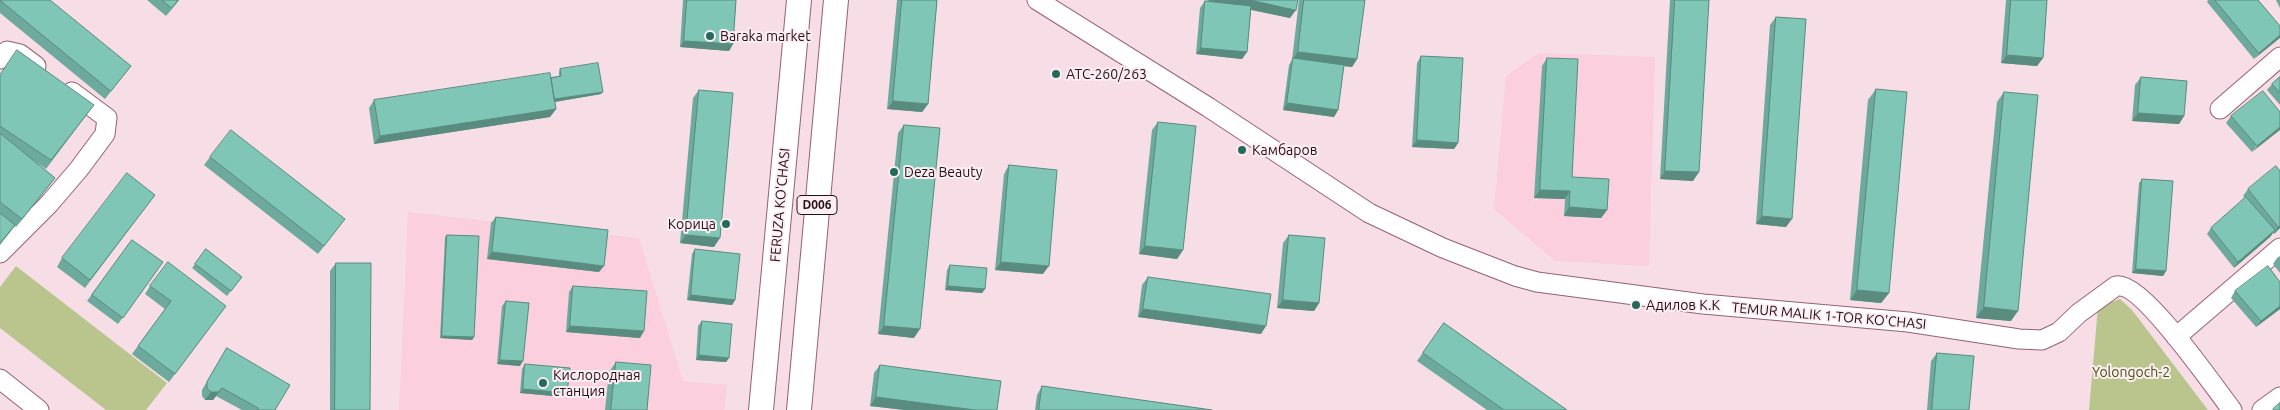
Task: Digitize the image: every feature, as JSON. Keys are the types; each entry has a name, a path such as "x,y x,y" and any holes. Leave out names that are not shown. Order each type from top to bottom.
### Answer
{"main road":[{"name":"FERUZA KO'CHASI","path":"761,410 799,0"},
{"name":"D006","path":"799,410 836,0"}],"street":[{"name":"TEMUR MALIK 1-TOR KO'CHASI","path":"1037,0 1208,107 1369,213 1443,248 1514,276 1537,282 1703,304 1908,322 2019,339 2042,340 2059,332 2079,313 2116,286 2121,285 2128,287 2148,304 2232,410"},
{"path":"0,59 7,51 20,54 107,118 105,134 49,204 0,253"},
{"path":"2220,109 2280,57"},
{"path":"2176,337 2280,248"},
{"path":"0,379 38,410"},
{"path":"2262,410 2280,397"}],"shaded area":[{"path":"1539,53 1655,57 1649,266 1555,261 1494,209 1506,76"},
{"path":"408,212 639,238 683,381 727,385 724,410 399,410"}],"green space":[{"path":"16,266 167,383 146,410 106,410 0,328 0,287"},
{"name":"Yolongoch-2","path":"2120,299 2132,310 2208,410 2089,410 2098,307"}],"building":[{"path":"0,0 50,0 131,66 111,91"},
{"path":"162,0 178,0 172,8"},
{"path":"687,0 736,0 733,44 684,41"},
{"path":"902,0 937,0 928,104 893,101"},
{"path":"1250,0 1298,0 1296,10"},
{"path":"1304,0 1365,0 1357,59 1298,52"},
{"path":"1675,0 1709,0 1699,172 1665,171"},
{"path":"2011,0 2047,0 2043,58 2007,55"},
{"path":"2215,0 2258,0 2280,26 2280,35 2259,53"},
{"path":"1205,1 1251,6 1247,52 1201,48"},
{"path":"1776,17 1806,19 1792,219 1762,216"},
{"path":"17,50 94,105 51,160 0,126 0,75"},
{"path":"1421,56 1463,58 1458,143 1417,140"},
{"path":"1293,58 1344,65 1338,110 1287,103"},
{"path":"1547,58 1578,59 1572,177 1609,179 1607,210 1569,207 1570,191 1540,190"},
{"path":"598,63 603,92 554,99 551,78 561,76 560,69"},
{"path":"550,73 556,109 380,136 374,100"},
{"path":"2141,77 2187,81 2184,116 2138,113"},
{"path":"2280,77 2280,93 2272,84"},
{"path":"1876,89 1907,92 1889,293 1857,290"},
{"path":"699,90 733,93 720,238 686,235"},
{"path":"2263,91 2280,112 2280,127 2257,146 2231,116"},
{"path":"2004,92 2038,95 2018,311 1984,307"},
{"path":"1158,122 1196,126 1183,250 1145,246"},
{"path":"904,125 940,128 920,329 884,326"},
{"path":"231,130 345,219 324,246 210,157"},
{"path":"1,134 55,178 22,219 0,202"},
{"path":"1009,165 1057,170 1049,266 1001,262"},
{"path":"2276,166 2280,171 2280,226 2278,227 2248,189"},
{"path":"127,173 155,195 90,280 62,258"},
{"path":"2142,179 2173,181 2166,271 2136,269"},
{"path":"2246,197 2275,230 2238,262 2211,228"},
{"path":"0,213 15,225 0,243"},
{"path":"496,217 608,230 604,266 492,252"},
{"path":"447,235 479,236 474,337 442,336"},
{"path":"1289,235 1325,238 1319,303 1283,300"},
{"path":"132,240 163,262 123,318 92,295"},
{"path":"206,249 242,277 231,291 195,264"},
{"path":"695,249 740,254 735,300 691,295"},
{"path":"168,262 226,306 175,374 138,346 171,301 150,286"},
{"path":"336,263 371,263 370,410 335,410"},
{"path":"950,265 987,268 985,289 948,286"},
{"path":"2268,266 2280,282 2280,306 2261,321 2235,291"},
{"path":"1148,277 1271,294 1266,326 1143,309"},
{"path":"573,286 647,291 644,331 570,326"},
{"path":"506,301 529,303 523,361 500,360"},
{"path":"702,321 732,324 729,358 699,355"},
{"path":"1444,323 1567,410 1504,410 1423,353"},
{"path":"227,348 290,385 275,410 258,410 258,408 222,388 218,392 211,392 207,388 207,382"},
{"path":"1937,353 1974,356 1969,410 1932,410"},
{"path":"616,362 651,365 647,410 611,410"},
{"name":"Кислородная станция","path":"525,364 570,368 567,393 523,389"},
{"path":"880,365 1001,381 997,410 975,410 876,397"},
{"path":"1042,386 1212,410 1039,410"},
{"path":"2280,403 2280,410 2273,409"}],"place":[{"name":"Baraka market","path":"710,36"},
{"name":"АТС-260/263","path":"1056,74"},
{"name":"Камбаров","path":"1242,150"},
{"name":"Deza Beauty","path":"894,172"},
{"name":"Корица","path":"726,224"},
{"name":"Адилов К.К","path":"1636,305"},
{"name":"Кислородная станция","path":"543,383"}]}
